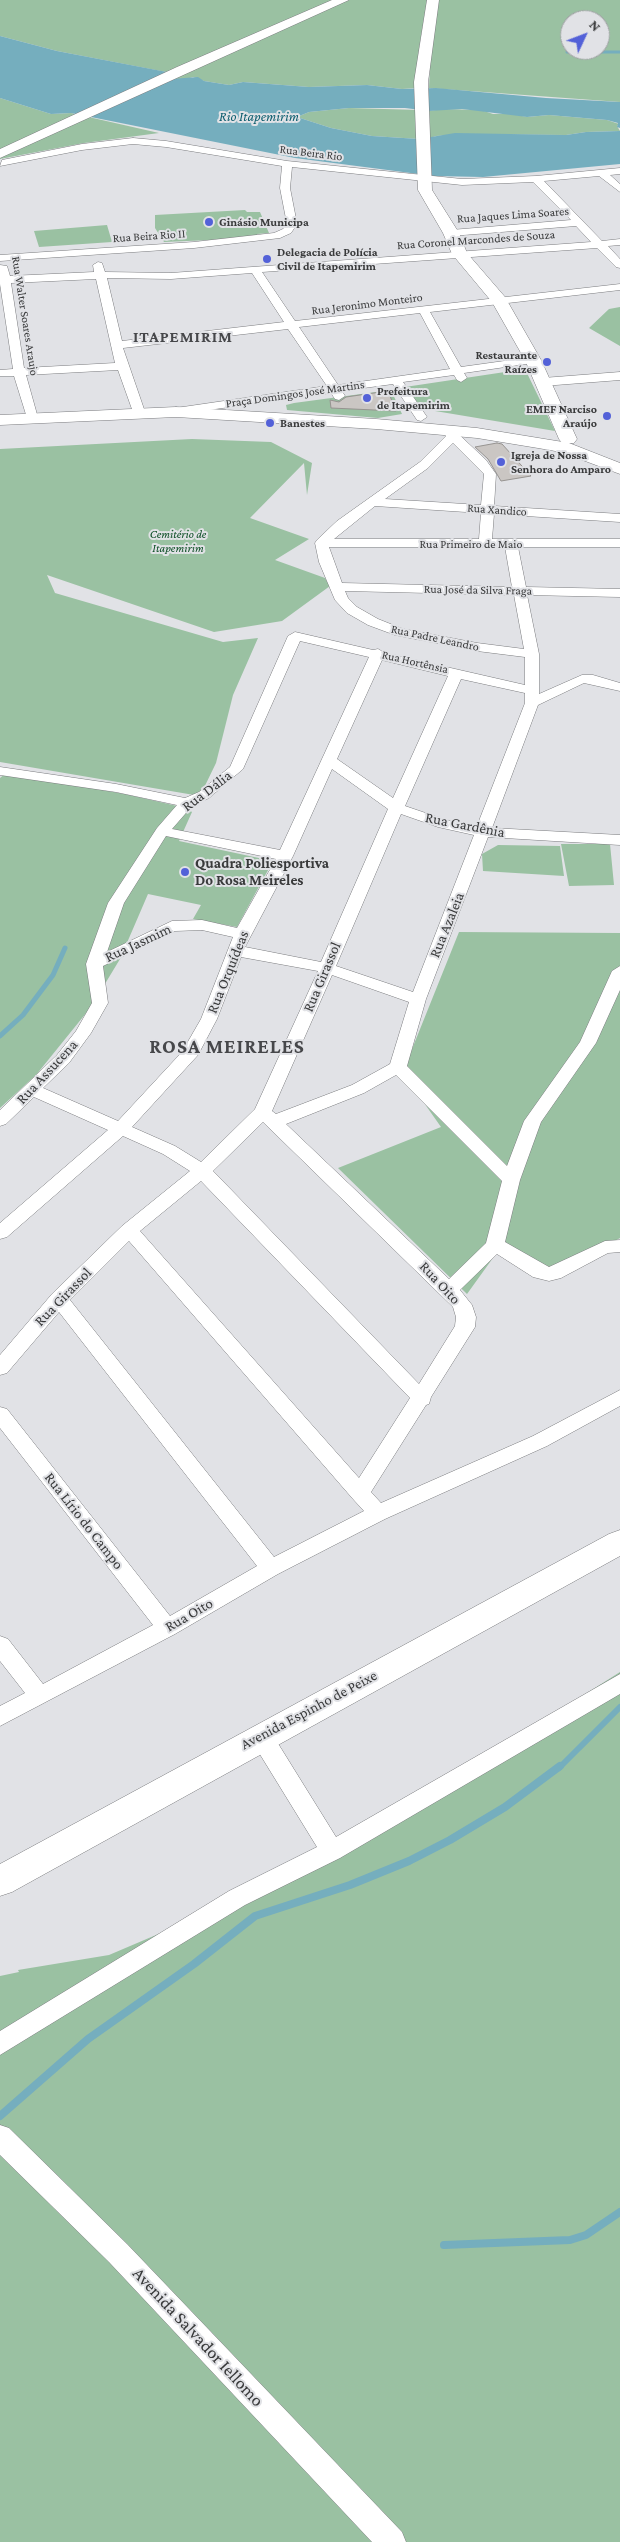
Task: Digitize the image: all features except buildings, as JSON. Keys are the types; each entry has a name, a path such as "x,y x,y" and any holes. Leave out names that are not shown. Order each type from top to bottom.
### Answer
{"main road":[{"path":"4,155 59,126 343,0"},
{"path":"433,0 421,82 425,190 451,233 460,254 498,300 538,370 556,441"},
{"path":"0,420 140,412 176,412 376,424 450,433 556,441"},
{"path":"376,424 421,417 475,422 556,441 620,469"},
{"name":"Avenida Espinho de Peixe","path":"0,1881 261,1736 620,1542"}],"street":[{"name":"Rua Beira Rio","path":"4,155 133,141 166,144 287,164 462,182 536,179 620,171"},
{"name":"Rua Beira Rio II","path":"1,254 94,252 245,241 282,234 290,229 292,224 285,188 287,164"},
{"path":"602,173 620,189"},
{"path":"536,179 620,265"},
{"name":"Rua Jaques Lima Soares","path":"451,233 577,223"},
{"name":"Rua Coronel Marcondes de Souza","path":"5,280 101,275 149,277 600,245 620,242"},
{"path":"94,252 122,366 140,412"},
{"name":"Rua Walter Soares Araujo","path":"1,254 12,337 19,372 32,418"},
{"path":"255,270 291,327 336,392"},
{"name":"Rua Jeronimo Monteiro","path":"117,345 291,327 498,300 620,287"},
{"path":"424,311 460,375"},
{"path":"0,338 12,337"},
{"path":"0,373 122,366"},
{"path":"538,370 620,376"},
{"name":"Praça Domingos José Martins","path":"176,412 280,396 336,392 460,375 538,370"},
{"path":"399,384 421,417"},
{"path":"274,418 280,396"},
{"path":"322,543 342,524 416,472 450,433 482,463 490,474 485,544"},
{"name":"Rua Xandico","path":"374,502 620,518"},
{"name":"Rua Primeiro de Maio","path":"322,543 620,543"},
{"name":"Rua Padre Leandro","path":"322,543 326,562 342,600 352,610 387,628 477,647 532,654"},
{"path":"511,544 532,654"},
{"name":"Rua José da Silva Fraga","path":"337,587 620,593"},
{"name":"Rua Hortênsia","path":"295,636 457,672 533,697"},
{"name":"Rua Dália","path":"94,964 116,903 162,831 187,803 204,795 236,769 295,636"},
{"name":"Rua Orquídeas","path":"0,1233 119,1130 189,1055 209,1018 242,934 285,856 328,759 378,654"},
{"name":"Rua Azaleia","path":"398,1067 418,999 484,832 533,697 532,654"},
{"name":"Rua Girassol","path":"0,1368 60,1299 128,1230 268,1117 337,941 457,672"},
{"path":"533,697 582,679 594,679 620,687"},
{"name":"Rua Gardênia","path":"328,759 397,808 443,824 484,832 620,840"},
{"path":"0,771 116,788 187,803"},
{"path":"162,831 285,856"},
{"name":"Rua Jasmim","path":"94,964 172,926 202,925 242,934"},
{"path":"236,951 267,955 327,968 369,984 418,999"},
{"name":"Rua Assucena","path":"0,1120 33,1090 83,1033 100,1003 94,964"},
{"path":"450,1290 496,1244 511,1180 533,1120 588,1043 620,971"},
{"path":"268,1117 358,1089 398,1067 511,1180"},
{"path":"33,1090 119,1130 169,1150 202,1171 422,1399"},
{"name":"Rua Oito","path":"268,1117 450,1290 462,1305 466,1317 465,1327 422,1399 360,1493"},
{"path":"128,1230 378,1513"},
{"path":"496,1244 540,1272 548,1274 554,1273 605,1247 620,1246"},
{"path":"60,1299 271,1568"},
{"name":"Rua Oito","path":"0,1717 167,1628 271,1568 378,1513 540,1441 620,1398"},
{"name":"Rua Lírio do Campo","path":"0,1414 167,1628"},
{"path":"0,1645 39,1695"},
{"path":"0,2044 237,1898 332,1851 620,1683"},
{"path":"261,1736 332,1851"},
{"name":"Avenida Salvador Iellomo","path":"0,2136 118,2253 392,2542"}],"green space":[{"path":"0,0 427,0 419,49 418,88 402,89 367,85 309,87 243,82 229,85 204,81 193,77 184,80 171,79 166,72 57,51 0,36"},
{"path":"437,0 620,0 620,102 429,88 431,43"},
{"path":"0,98 51,114 71,113 159,133 84,143 0,159"},
{"path":"349,108 419,110 419,139 372,136 331,128 297,117 309,112"},
{"path":"443,109 481,110 493,114 512,114 527,117 549,115 607,120 619,124 617,126 620,131 586,132 566,135 466,134 430,138 429,111"},
{"name":"Ginásio Municipa","path":"245,210 247,212 260,212 269,233 257,234 258,238 164,242 155,228 155,215"},
{"path":"107,225 112,242 39,247 34,231"},
{"path":"620,307 620,346 589,328 609,309"},
{"path":"525,369 555,431 417,408 405,387"},
{"path":"391,390 402,414 378,418 287,410 286,405 294,403"},
{"name":"Cemitério de Itapemirim","path":"192,439 271,442 312,463 307,495 304,463 250,518 309,539 275,560 325,578 330,586 282,621 214,632 47,575 55,593 223,642 258,638 233,695 216,763 200,796 0,762 0,449"},
{"path":"6,773 125,794 186,808 192,812 179,841 273,861 237,927 193,919 201,905 148,894 120,959 91,1007 36,1075 0,1108 0,778"},
{"path":"561,844 610,844 614,885 569,886"},
{"path":"498,845 560,846 564,876 483,871 482,854"},
{"path":"459,932 620,933 620,1238 550,1278 498,1251 467,1294 338,1168 441,1127 410,1083 404,1069"},
{"path":"620,1672 620,2542 0,2542 0,1976 19,1972 18,1970 109,1955 217,1909 355,1840"}],"water":[{"name":"Rio Itapemirim","path":"0,36 57,51 167,72 171,79 198,77 204,81 229,85 243,82 309,87 367,85 402,89 436,88 546,98 620,102 620,128 617,127 618,123 607,120 549,115 527,117 462,109 429,111 405,108 349,108 309,112 297,117 331,128 372,136 419,139 455,133 566,135 586,132 620,131 620,164 483,177 434,176 295,158 71,113 51,114 0,98"}],"waterway":[{"path":"610,52 620,52"},
{"path":"0,1036 23,1015 53,975 65,948"},
{"path":"559,1768 620,1707"},
{"path":"0,2116 88,2039 194,1964 255,1916 350,1885 409,1861 450,1840 505,1807 560,1766"},
{"path":"444,2245 570,2240 586,2235 620,2212"}],"place":[{"name":"Ginásio Municipa","path":"209,222"},
{"name":"Delegacia de Polícia Civil de Itapemirim","path":"267,259"},
{"name":"Restaurante Raízes","path":"547,362"},
{"name":"Prefeitura de Itapemirim","path":"367,398"},
{"name":"EMEF Narciso Araújo","path":"607,416"},
{"name":"Banestes","path":"270,423"},
{"name":"Igreja de Nossa Senhora do Amparo","path":"501,462"},
{"name":"Quadra Poliesportiva Do Rosa Meireles","path":"185,872"}],"district":[{"name":"ITAPEMIRIM","path":"183,337"},
{"name":"ROSA MEIRELES","path":"227,1047"}]}
